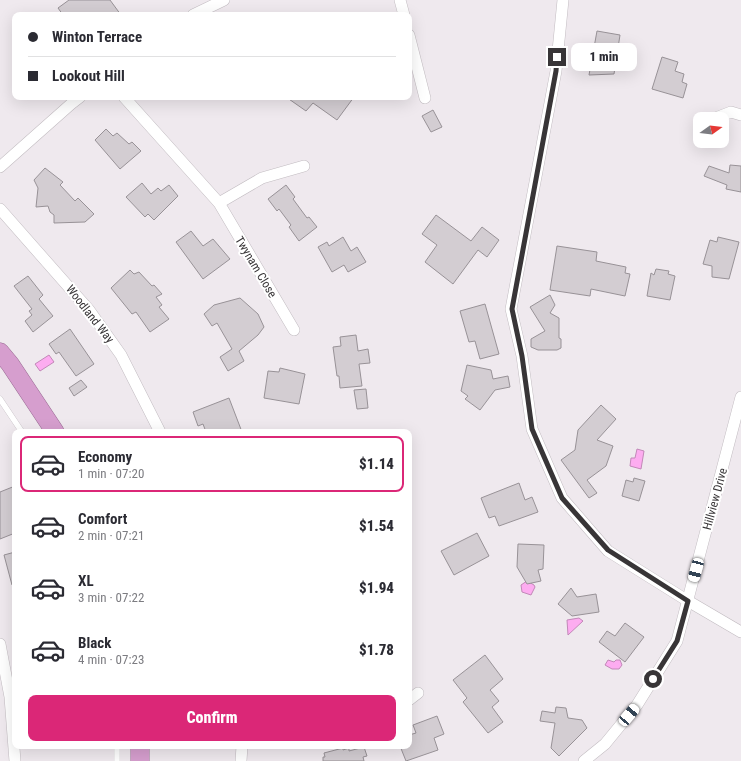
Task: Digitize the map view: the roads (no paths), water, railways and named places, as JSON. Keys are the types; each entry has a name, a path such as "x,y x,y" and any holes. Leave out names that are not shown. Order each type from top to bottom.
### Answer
{"highway":[{"path":"0,352 10,364 53,429"},
{"path":"140,749 140,761"}],"street":[{"path":"199,12 224,0"},
{"path":"400,0 403,12"},
{"path":"564,0 556,71 512,309 522,356 532,429 562,498 608,550 688,601 741,632"},
{"path":"412,47 425,98"},
{"path":"0,167 76,100"},
{"name":"Twynam Close","path":"127,100 218,203 294,330"},
{"path":"729,113 741,115"},
{"path":"218,203 262,178 304,166"},
{"name":"Woodland Way","path":"0,209 89,310 121,355 158,429"},
{"name":"Hillview Drive","path":"584,761 605,744 637,705 677,641 741,399"},
{"path":"0,644 10,697 12,723"},
{"path":"412,698 418,693"},
{"path":"14,749 15,761"},
{"path":"241,761 242,749"}],"lane":[{"path":"0,399 20,429"},
{"path":"117,749 117,761"}]}
